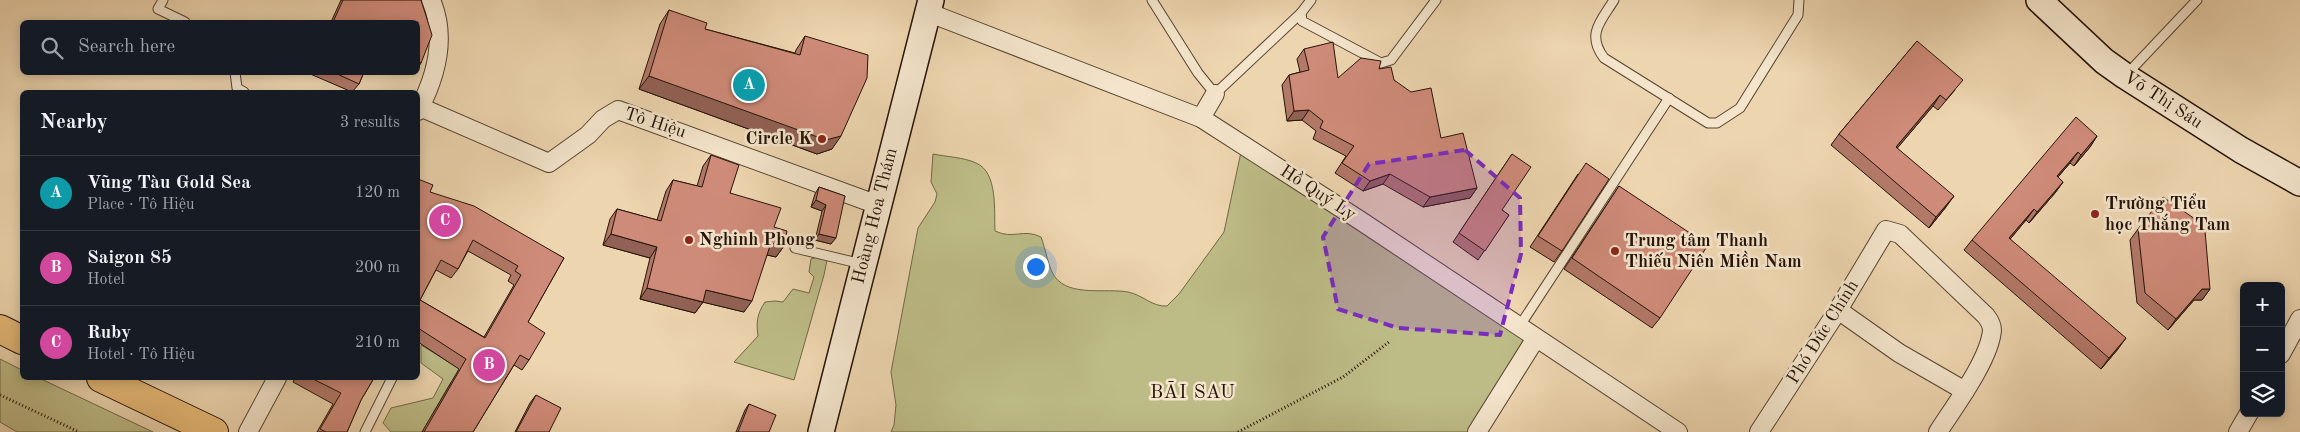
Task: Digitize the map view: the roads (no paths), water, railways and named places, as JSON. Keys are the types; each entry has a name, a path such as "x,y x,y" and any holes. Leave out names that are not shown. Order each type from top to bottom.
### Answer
{"main road":[{"name":"Võ Thị Sáu","path":"2039,0 2104,61 2125,76 2241,150 2300,184"},
{"name":"Hoàng Hoa Thám","path":"821,432 929,6"},
{"path":"0,329 20,339"},
{"path":"105,380 214,432"}],"street":[{"path":"420,106 435,69 439,53 439,29 431,0"},
{"name":"Hồ Quý Ly","path":"929,6 1201,118 1678,432"},
{"path":"1201,118 1215,94"},
{"name":"Tô Hiệu","path":"420,109 548,163 588,135 603,119 618,110 633,113 878,204"},
{"name":"Phó Đức Chính","path":"1759,432 1838,310 1886,230 1900,234 1986,316 1992,329 1987,347 1965,392"},
{"path":"1838,310 1899,353 1965,392 1938,432"},
{"path":"2285,347 2300,319"},
{"path":"1476,432 1536,338"},
{"path":"248,432 275,380"},
{"path":"2238,432 2247,417"}],"lane":[{"path":"163,0 158,9 181,20"},
{"path":"1152,0 1198,74 1215,94 1301,13 1311,0"},
{"path":"1301,13 1302,21 1381,63 1391,60 1436,0"},
{"path":"1614,0 1595,31 1596,47 1604,58 1708,123 1717,123 1740,108 1798,14 1799,0"},
{"path":"2125,76 2197,0"},
{"path":"235,75 237,88 240,90"},
{"path":"1519,327 1669,98"},
{"path":"795,248 863,264"},
{"path":"365,432 391,380"}],"place":[{"name":"Vũng Tàu Gold Sea","path":"749,85"},
{"name":"Circle K","path":"822,139"},
{"name":"Trường Tiểu học Thắng Tam","path":"2095,214"},
{"name":"Ruby","path":"445,221"},
{"name":"Nghinh Phong","path":"689,240"},
{"name":"Trung tâm Thanh Thiếu Niên Miền Nam","path":"1615,251"},
{"name":"Saigon 85","path":"489,365"}],"district":[{"name":"BÃI SAU","path":"1193,393"}]}
